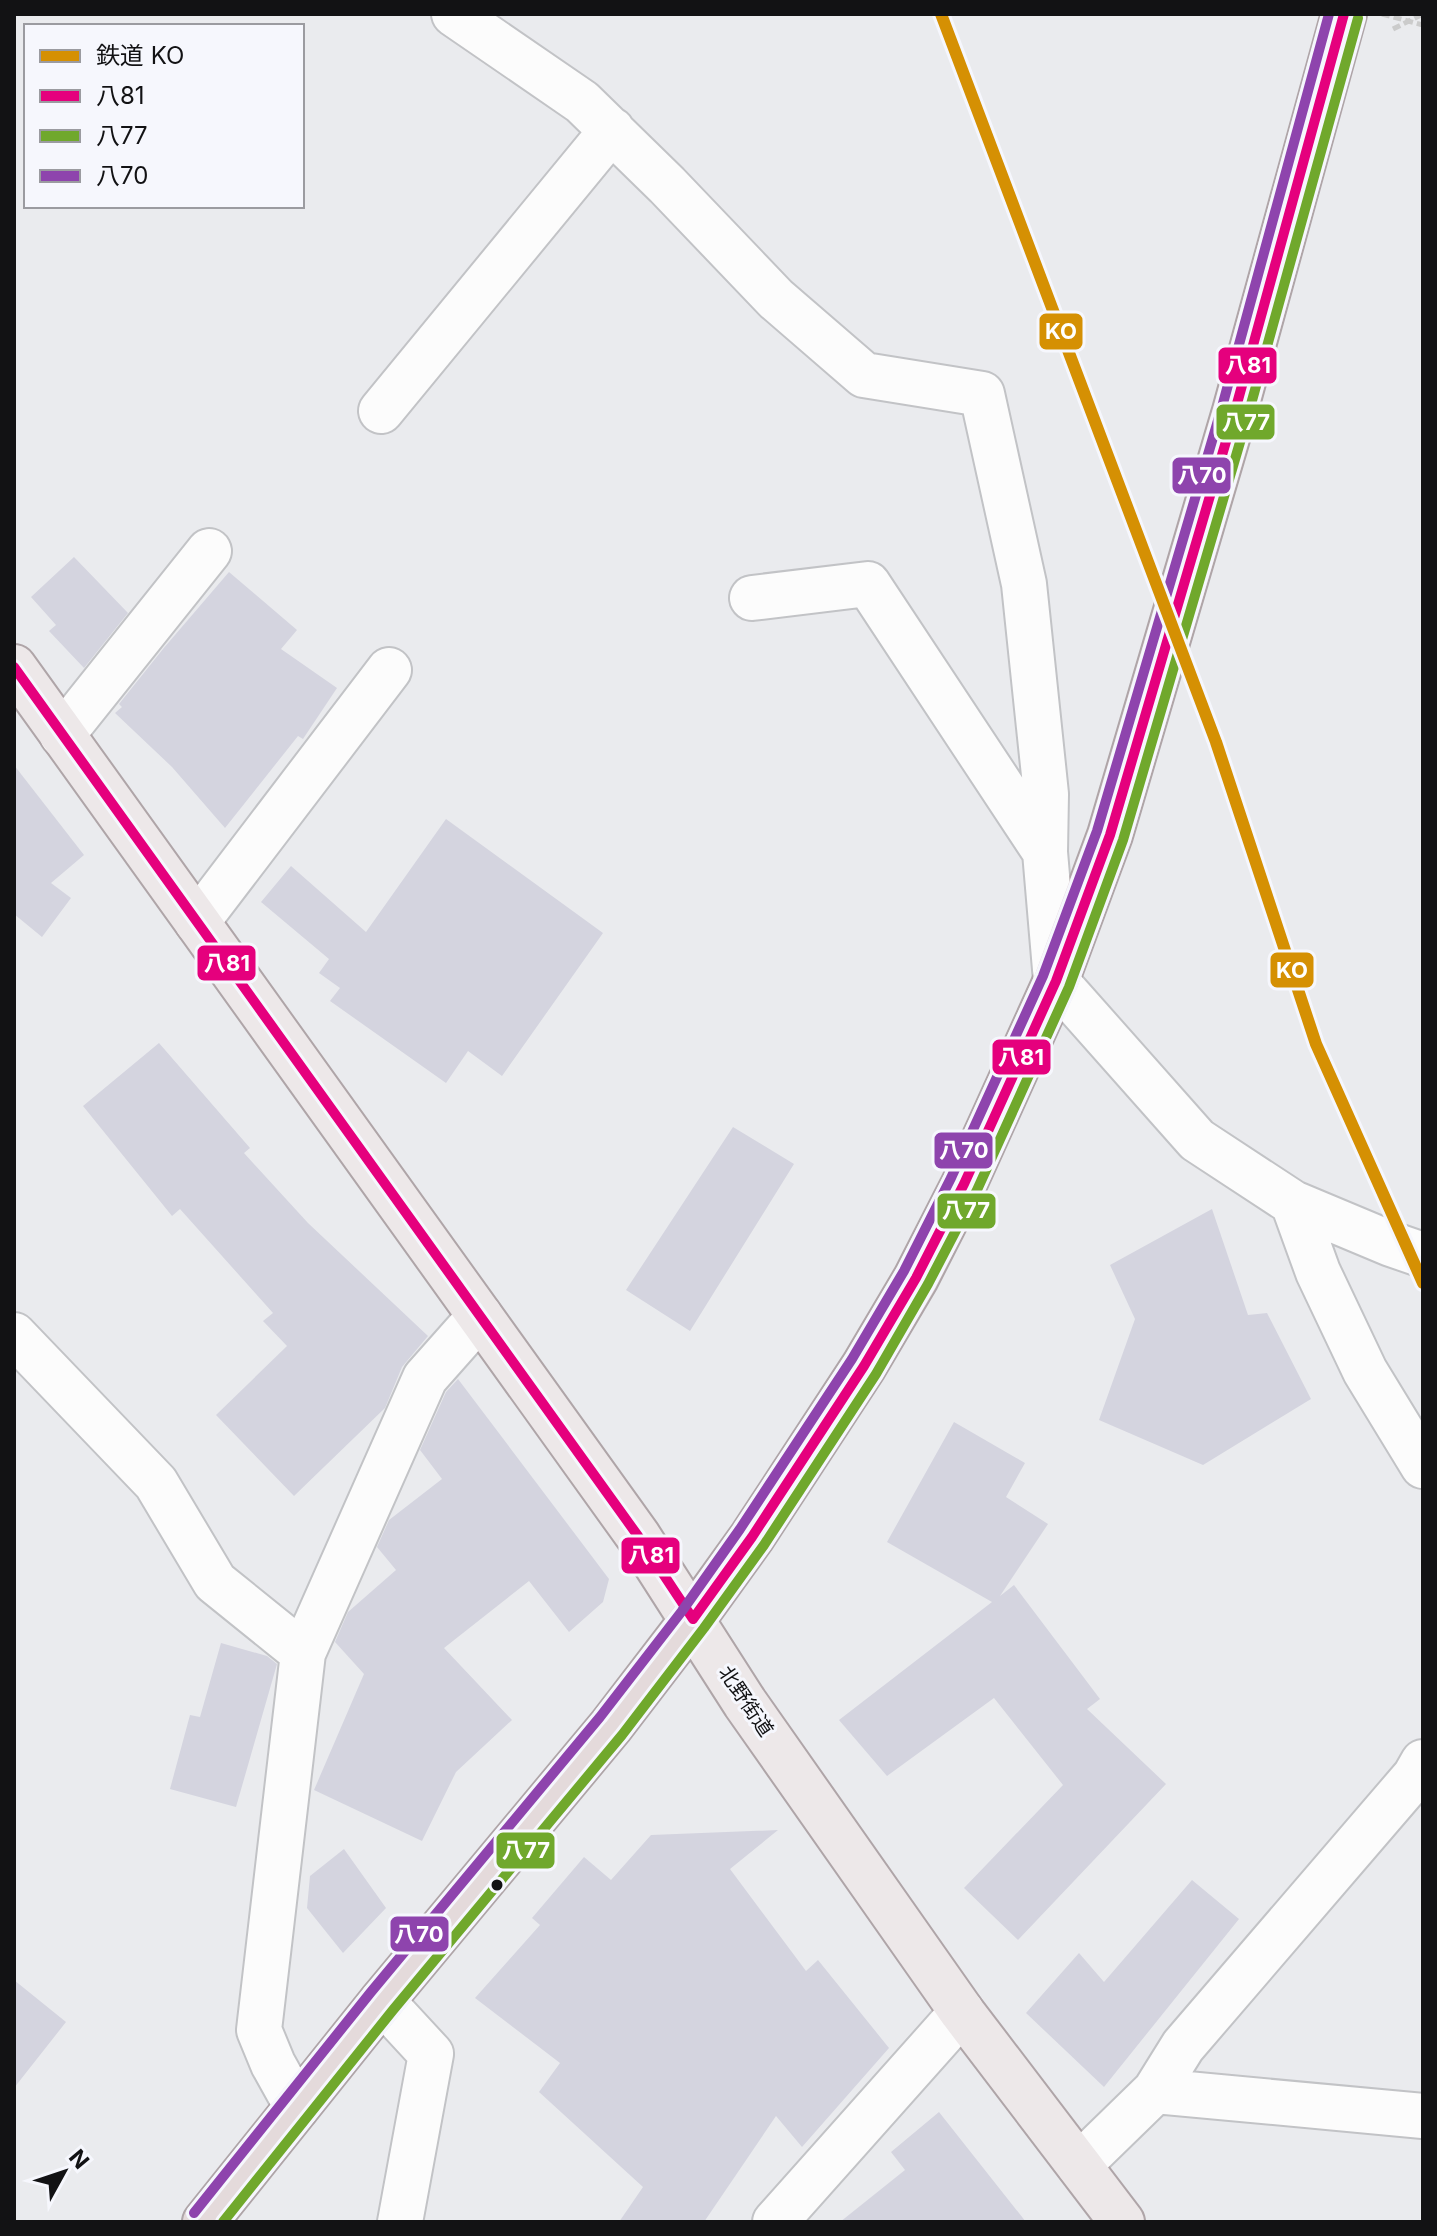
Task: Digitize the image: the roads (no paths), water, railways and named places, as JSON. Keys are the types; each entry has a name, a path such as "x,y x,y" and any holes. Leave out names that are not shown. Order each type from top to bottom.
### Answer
{"highway":[{"path":"205,2222 382,2001 611,1726 693,1619 752,1537 856,1380 916,1278 964,1184 1056,981 1110,835 1247,367 1344,14"}],"main road":[{"name":"北野街道","path":"14,667 638,1536 745,1703 962,2012 1122,2222"}],"street":[{"path":"454,14 582,102 776,299 864,375 982,394 1024,584 1046,794 1045,852 1056,981 1197,1140 1293,1203 1423,1255"},
{"path":"381,411 612,130"},
{"path":"62,735 209,551"},
{"path":"752,598 868,584 1045,852"},
{"path":"197,922 389,670"},
{"path":"1293,1203 1318,1272 1365,1371 1423,1466"},
{"path":"297,2107 273,2064 259,2030 303,1653 425,1378 480,1316"},
{"path":"14,1335 156,1483 215,1582 303,1653"},
{"path":"1079,2165 1155,2091 1183,2046 1415,1776 1423,1762"},
{"path":"382,2001 431,2054 400,2222"},
{"path":"775,2222 962,2012"},
{"path":"1155,2091 1423,2116"}],"rail line":[{"name":"KO","path":"941,14 1216,742 1316,1044 1423,1283"}]}
